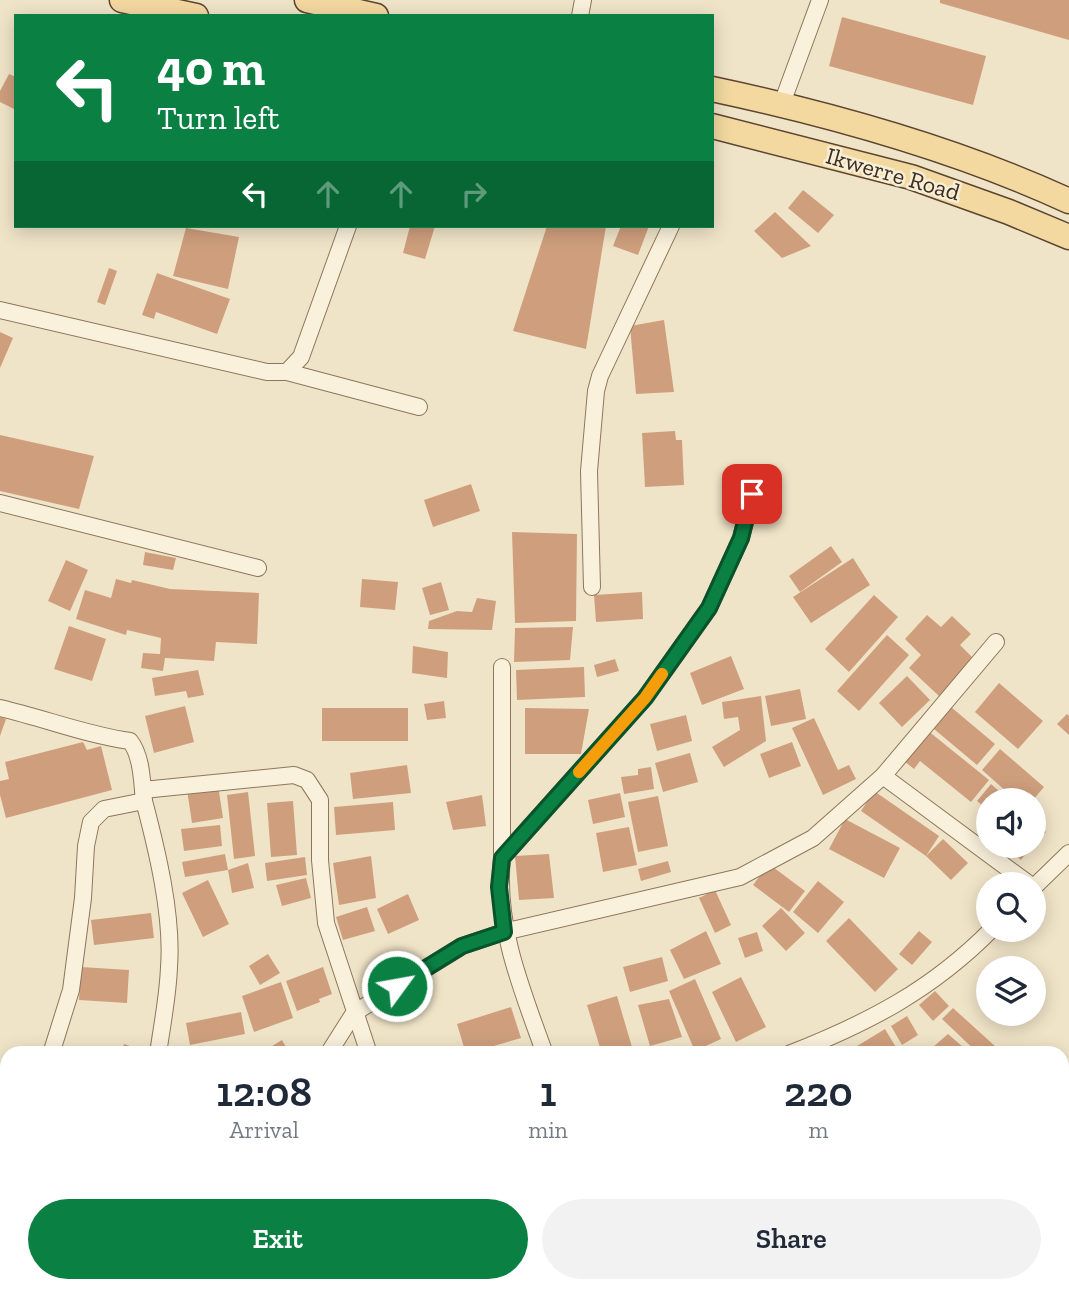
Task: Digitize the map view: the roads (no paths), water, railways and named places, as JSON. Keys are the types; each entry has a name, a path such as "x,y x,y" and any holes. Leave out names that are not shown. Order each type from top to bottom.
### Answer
{"main road":[{"path":"122,0 187,14"},
{"path":"307,0 367,14"},
{"path":"714,89 960,157 1026,181 1069,201"},
{"name":"Ikwerre Road","path":"714,128 911,177 1069,237"}],"street":[{"path":"781,106 820,0"},
{"path":"287,372 301,357 347,228"},
{"path":"592,587 589,471 596,391 600,376 670,228"},
{"path":"0,310 267,372 287,372 419,407"},
{"path":"502,858 645,698 709,608 741,538 752,494"},
{"path":"0,503 258,568"},
{"path":"333,1046 354,1013 462,946 504,932 740,877 813,838 883,776 996,642"},
{"path":"502,667 502,858 499,887 504,932 542,1046"},
{"path":"0,708 108,738 130,741 135,747 143,796 155,841 169,930 170,965 159,1046"},
{"path":"54,1046 71,990 83,898 86,846 91,822 104,808 143,796 294,775 307,780 320,800 320,860 326,923 366,1046"},
{"path":"883,776 1013,872"},
{"path":"1046,875 1069,853"},
{"path":"807,1046 882,1012 926,986 979,942"}]}
